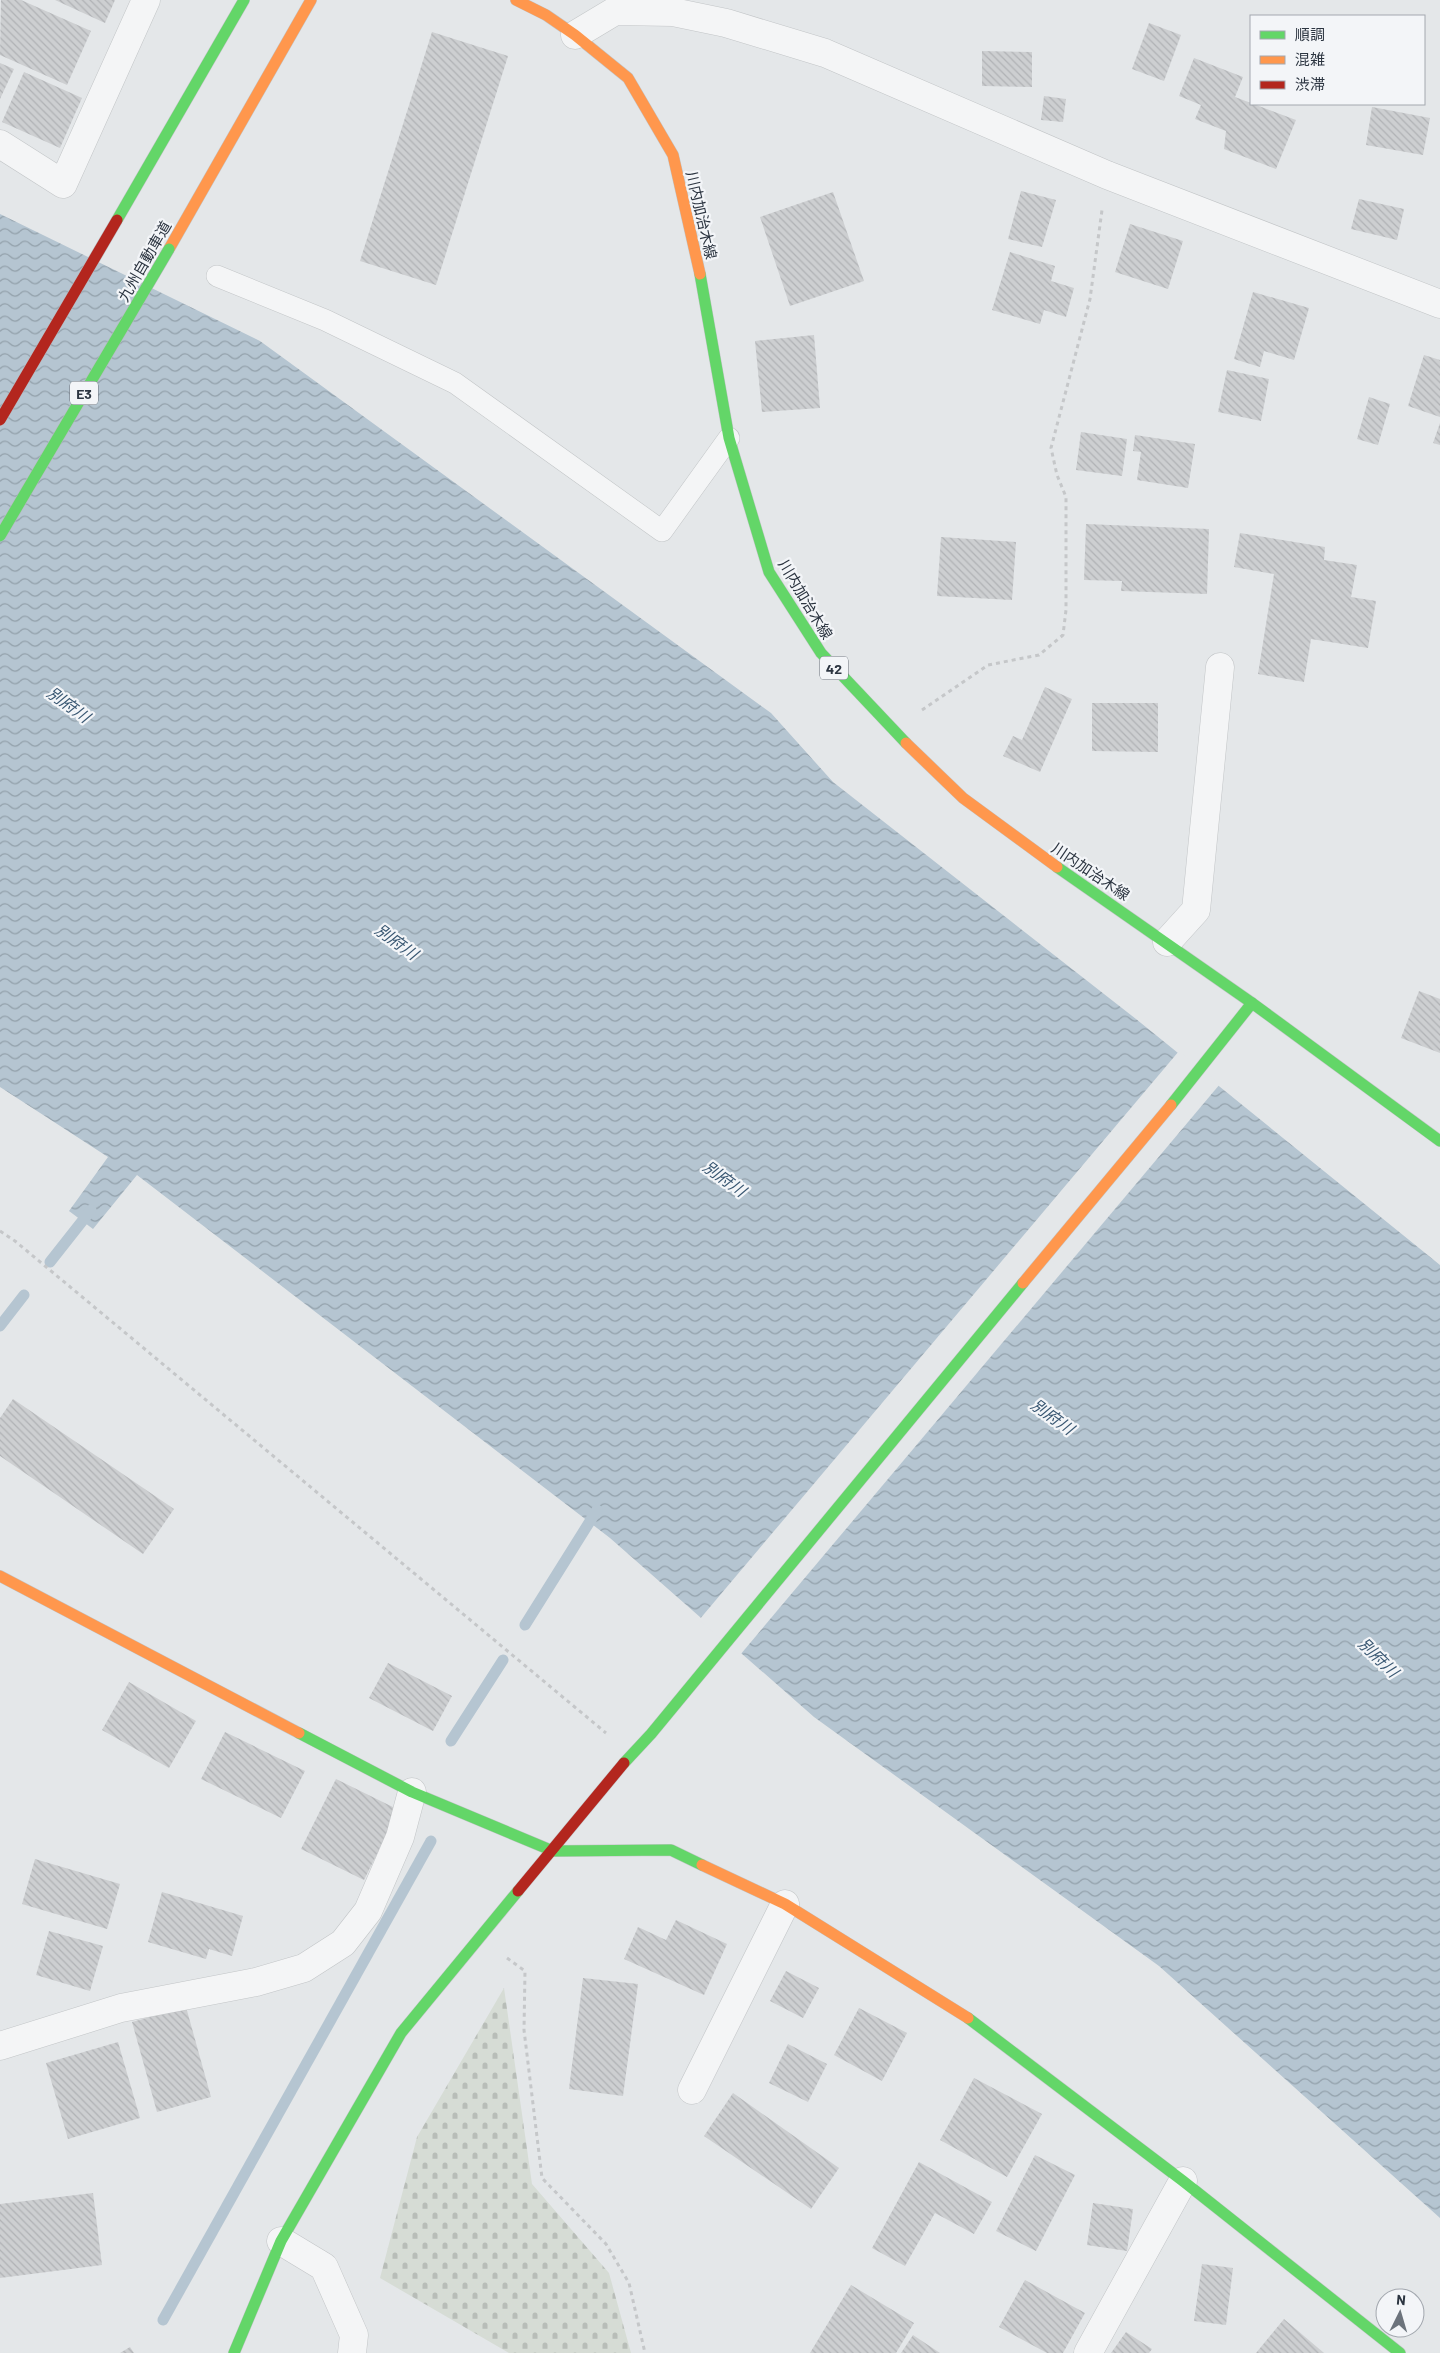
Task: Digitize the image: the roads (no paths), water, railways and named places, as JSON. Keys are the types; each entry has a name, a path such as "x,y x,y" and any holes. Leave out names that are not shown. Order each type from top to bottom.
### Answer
{"main road":[{"path":"0,420 244,0"},
{"name":"九州自動車道","path":"0,536 169,249 311,0"},
{"name":"川内加治木線","path":"516,0 546,15 628,78 673,155 699,269 729,438 769,572 821,653 893,730 963,798 1045,859 1167,942 1252,1003 1440,1141"},
{"path":"234,2353 281,2241 401,2033 480,1940 632,1754 651,1734 1226,1038 1252,1003"},
{"path":"0,1576 412,1792 553,1851 671,1850 785,1904 869,1954 965,2016 1183,2181 1400,2353"}],"street":[{"path":"0,144 63,184 146,0"},
{"path":"575,36 615,11 673,12 726,23 825,53 1107,175 1440,304"},
{"path":"1167,942 1196,910 1220,667"},
{"path":"0,2046 121,2008 256,1982 304,1968 344,1943 368,1911 400,1837 412,1792"},
{"path":"692,2090 785,1904"},
{"path":"1088,2353 1183,2181"},
{"path":"281,2241 324,2268 354,2335 352,2353"}],"lane":[{"path":"216,276 325,320 455,383 662,531 729,438"}],"water":[{"name":"別府川","path":"0,214 260,341 771,713 833,782 1136,1019 1440,1265 1440,2218 1159,1966 814,1717 610,1538 137,1175 93,1229 69,1211 108,1157 0,1087"}],"waterway":[{"path":"50,1262 91,1210"},
{"path":"0,1326 24,1295"},
{"path":"525,1625 597,1510"},
{"path":"451,1741 503,1660"},
{"path":"163,2320 431,1841"}]}
